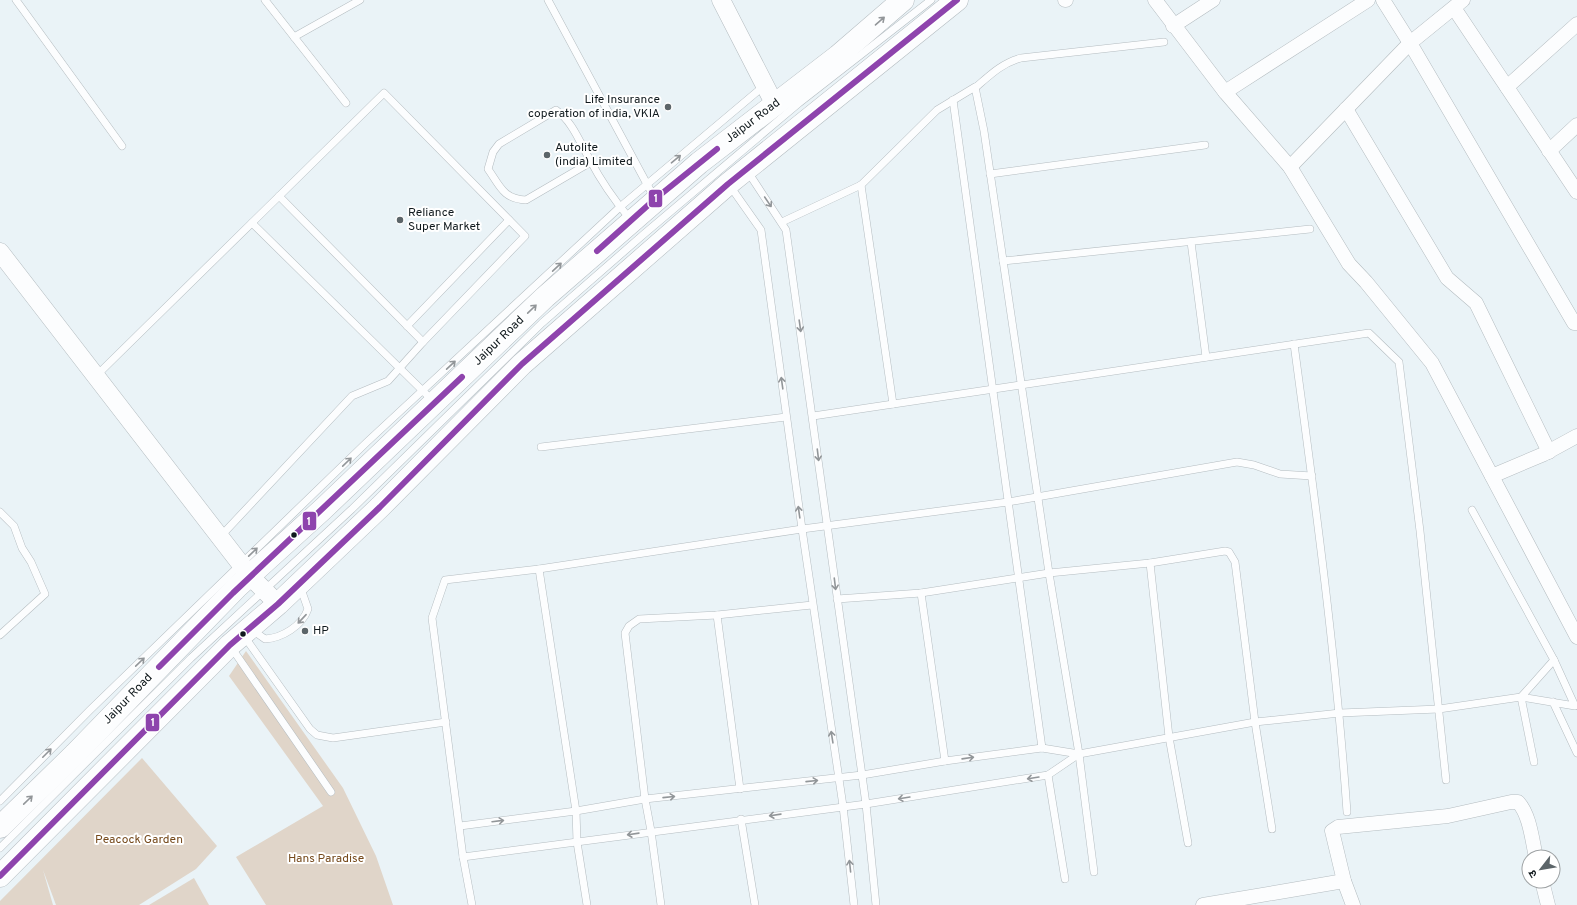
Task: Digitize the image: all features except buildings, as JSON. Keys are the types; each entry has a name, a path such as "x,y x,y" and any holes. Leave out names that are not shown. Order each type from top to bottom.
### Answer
{"main road":[{"name":"Jaipur Road","path":"0,827 258,583 323,509 428,397 545,297 626,214 651,191 699,163 838,56 904,0"},
{"path":"0,876 241,636 258,583 299,584 380,507 522,364 728,184 957,0"}],"street":[{"path":"721,0 775,105"},
{"path":"1155,0 1173,26 1224,92 1290,168 1349,264 1366,282 1432,363 1577,637"},
{"path":"1173,26 1213,0"},
{"path":"1224,92 1368,0"},
{"path":"1383,0 1410,43 1574,323 1577,323"},
{"path":"1290,168 1410,43 1451,5 1508,87 1577,192"},
{"path":"1508,87 1577,24"},
{"path":"1346,109 1447,278 1476,303 1549,452"},
{"path":"1549,151 1577,125"},
{"path":"0,252 220,537 258,583"},
{"path":"1492,476 1549,452 1577,436"},
{"path":"1353,905 1344,881 1332,835 1332,831 1335,828 1448,816 1511,802 1518,802 1523,807 1534,849"},
{"path":"1203,905 1344,881"},
{"path":"1544,889 1548,905"}],"lane":[{"path":"16,0 122,146"},
{"path":"265,0 346,103"},
{"path":"294,37 360,0"},
{"path":"548,0 651,191 765,85"},
{"path":"0,801 258,583 352,509 548,318 799,103 931,0"},
{"path":"782,222 861,186 937,110 975,88 997,68 1008,62 1021,58 1164,42"},
{"path":"975,88 990,174 1049,573 1079,754 1094,872"},
{"path":"96,376 384,93 525,236 423,342 400,369 388,380 352,396 220,537"},
{"path":"953,100 1042,748"},
{"path":"591,162 526,200 514,200 504,193 488,169 492,152 499,144 556,110 563,114 572,126 591,162 626,214"},
{"path":"990,174 1205,145"},
{"path":"747,170 786,230 866,804 876,905"},
{"path":"728,184 761,230 812,605 843,806 854,905"},
{"path":"861,186 893,404"},
{"path":"279,196 423,342"},
{"path":"407,326 509,220"},
{"path":"252,223 428,397"},
{"path":"1003,261 1310,229"},
{"path":"1191,242 1206,357"},
{"path":"813,416 1369,333 1399,362 1420,531 1446,780"},
{"path":"1294,344 1312,476 1340,713 1346,812"},
{"path":"541,447 786,417"},
{"path":"472,905 463,857 432,618 445,580 539,569 802,529 1008,502 1237,462 1280,474 1312,476"},
{"path":"1472,510 1554,660 1576,707"},
{"path":"0,512 14,526 22,548 31,562 45,594 0,635"},
{"path":"837,599 920,593 1019,577 1150,563 1225,551 1232,556 1235,562 1255,722 1272,829"},
{"path":"1150,563 1169,737 1188,843"},
{"path":"539,569 576,811 577,842 587,905"},
{"path":"0,848 191,658 258,583"},
{"path":"241,636 258,636 265,639 279,637 288,633 301,620 308,609 299,584"},
{"path":"920,593 945,761"},
{"path":"661,905 652,832 645,799 625,633 629,626 639,619 716,615 812,605"},
{"path":"716,615 740,790"},
{"path":"241,636 310,729 317,735 333,738 446,722"},
{"path":"241,636 331,792"},
{"path":"1520,697 1554,660"},
{"path":"1520,697 1534,762"},
{"path":"460,826 576,811 645,799 740,790 862,775 945,761 1042,748 1079,754 1255,722 1340,713 1439,709 1520,697 1576,707"},
{"path":"1553,702 1577,753"},
{"path":"463,857 741,819 866,804 1048,775 1079,754"},
{"path":"1048,775 1065,879"},
{"path":"741,819 755,905"}],"green space":[{"name":"Hans Paradise","path":"246,651 343,788 376,856 393,905 266,905 236,857 323,806 229,676"},
{"name":"Peacock Garden","path":"142,758 217,846 196,869 139,905 56,905 43,870 53,905 0,905 0,901"},
{"path":"194,878 209,905 149,905"}],"transit line":[{"name":"1","path":"0,876 230,645 278,604 380,507 522,364 728,184 957,0"},
{"name":"1","path":"597,251 655,199 717,149"},
{"name":"1","path":"159,667 233,593 462,377"}],"place":[{"name":"Life Insurance coperation of india, VKIA","path":"668,107"},
{"name":"Autolite (india) Limited","path":"547,155"},
{"name":"Reliance Super Market","path":"400,220"},
{"name":"HP","path":"305,631"}]}
